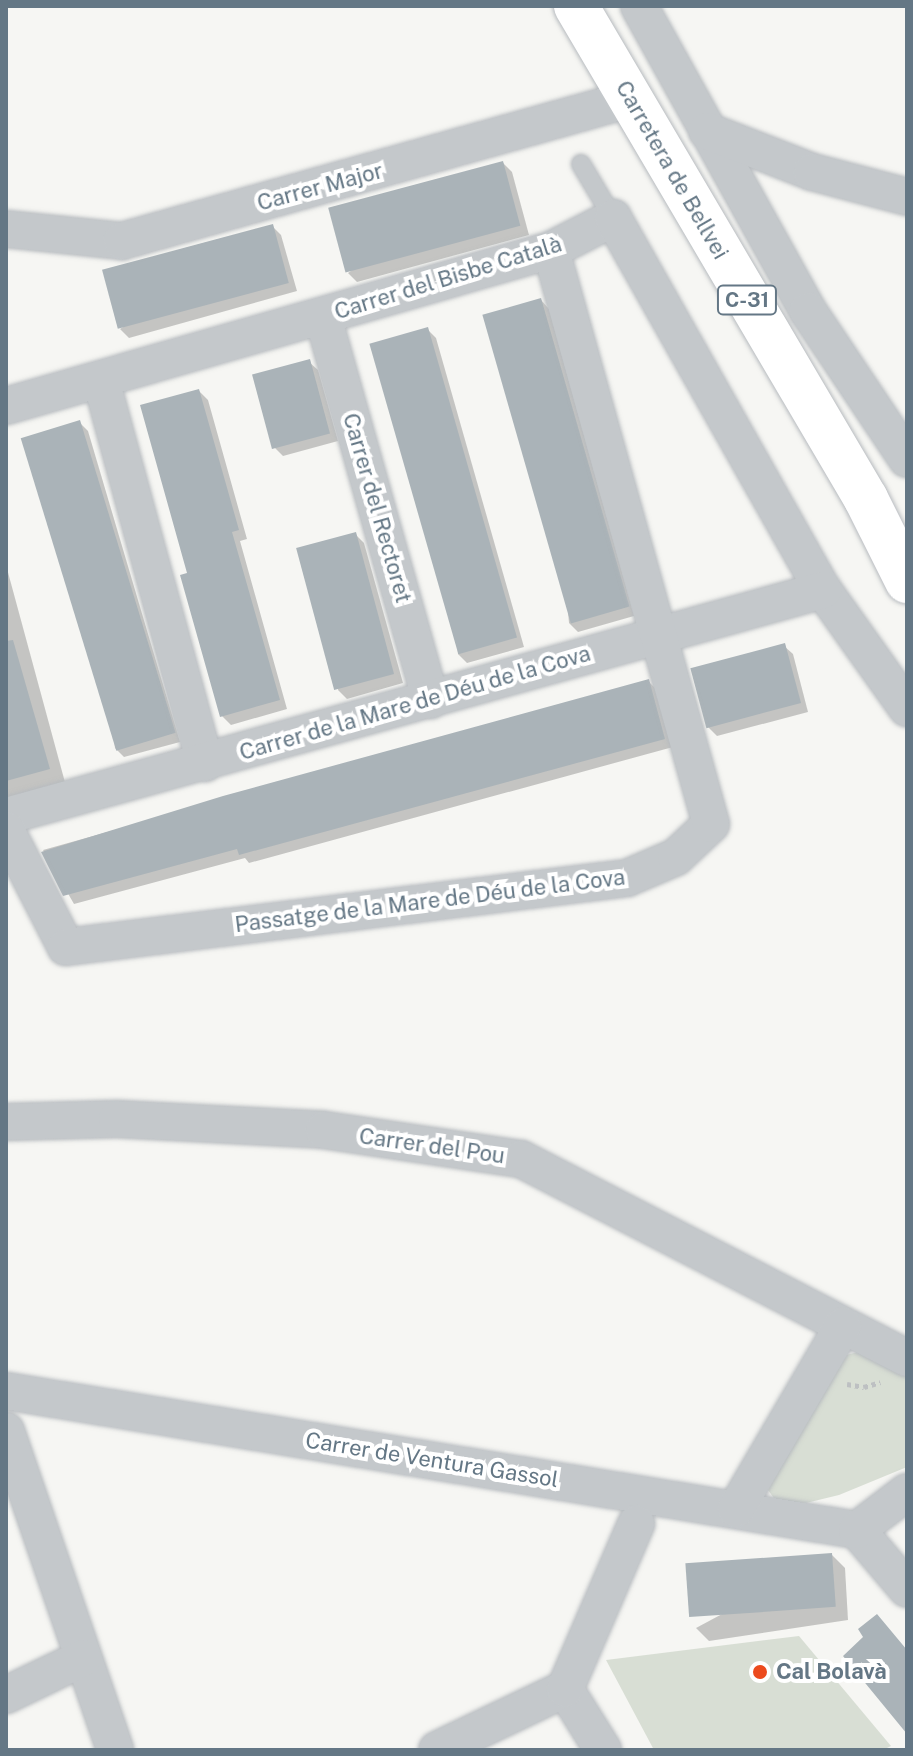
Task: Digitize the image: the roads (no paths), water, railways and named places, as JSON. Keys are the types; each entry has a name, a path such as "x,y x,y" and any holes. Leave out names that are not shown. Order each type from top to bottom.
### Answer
{"main road":[{"name":"Carretera de Bellvei","path":"576,6 866,499 907,581"},
{"name":"Carretera de Bellvei","path":"866,499 907,557"}],"street":[{"path":"639,6 808,311 907,459"},
{"name":"Carrer Major","path":"6,229 122,241 630,99"},
{"path":"707,131 812,172 907,197"},
{"path":"613,218 823,590 907,708"},
{"name":"Carrer del Bisbe Català","path":"6,406 551,250 613,218"},
{"path":"551,250 660,632"},
{"name":"Carrer del Rectoret","path":"323,317 431,700"},
{"path":"101,380 205,763"},
{"name":"Carrer de la Mare de Déu de la Cova","path":"6,816 431,700 660,632 823,590"},
{"name":"Passatge de la Mare de Déu de la Cova","path":"6,830 66,947 627,878 676,857 711,824 660,632"},
{"name":"Carrer del Pou","path":"6,1122 117,1119 324,1130 521,1159 843,1326 901,1367"},
{"path":"736,1509 843,1326"},
{"name":"Carrer de Ventura Gassol","path":"6,1391 857,1530"},
{"path":"6,1431 115,1750"},
{"path":"907,1492 857,1530 907,1589"},
{"path":"437,1750 565,1689 636,1524"},
{"path":"6,1695 83,1658"},
{"path":"565,1689 603,1750"}],"lane":[{"path":"581,164 613,218"}],"place":[{"name":"Cal Bolavà","path":"760,1672"}]}
